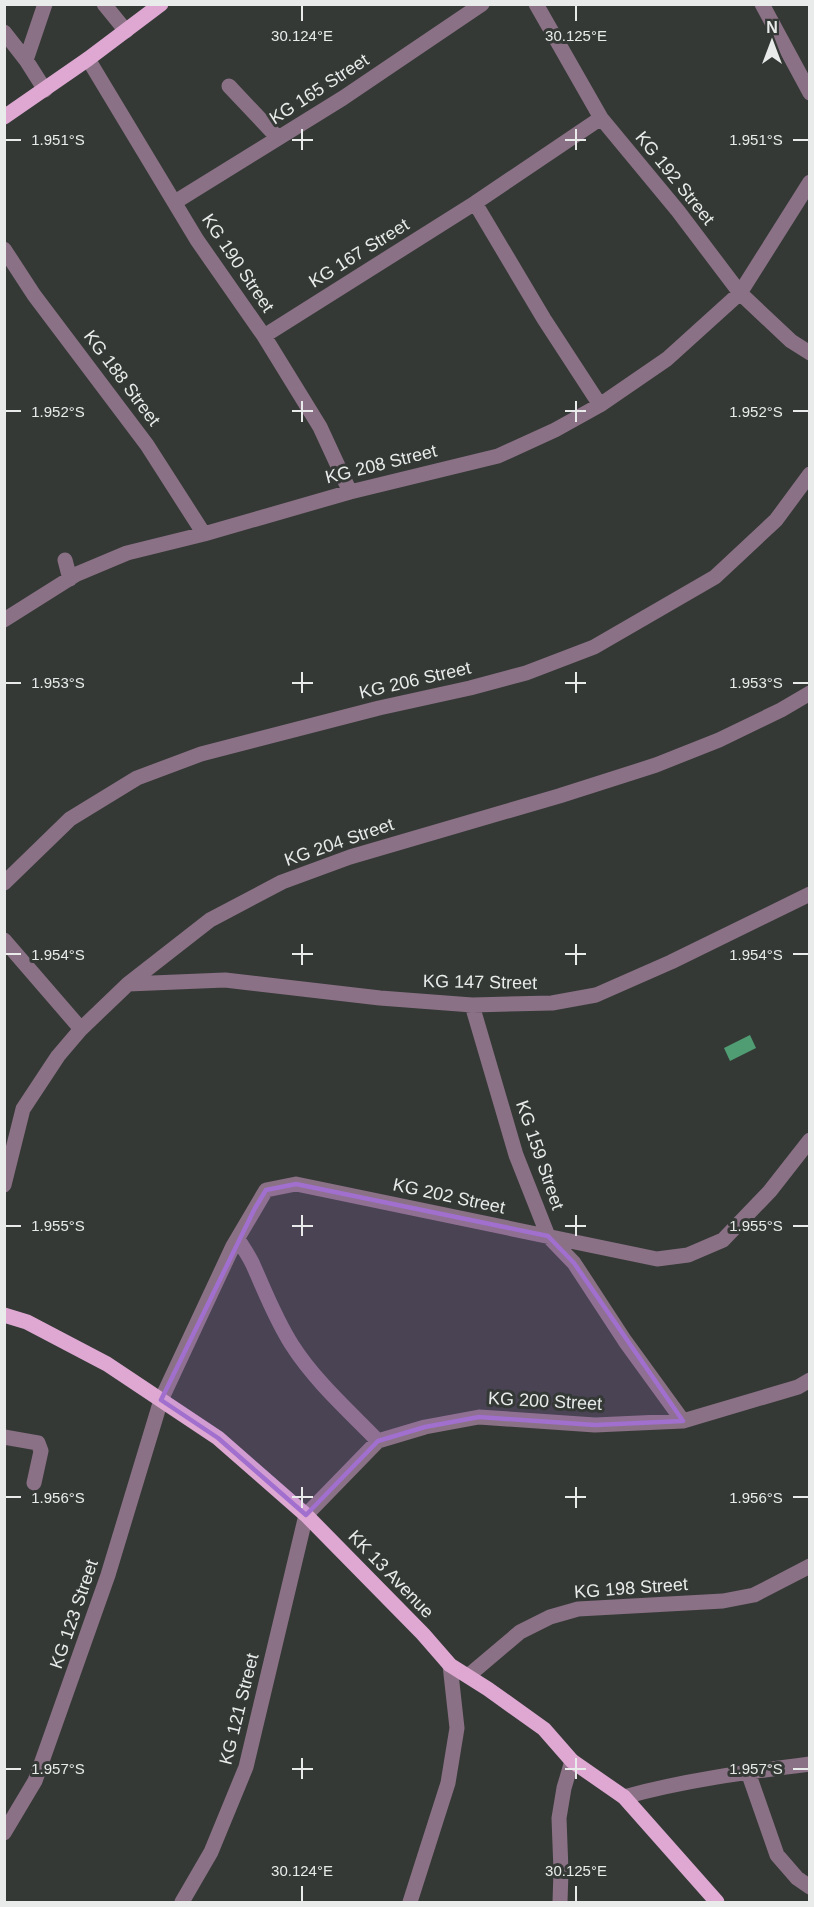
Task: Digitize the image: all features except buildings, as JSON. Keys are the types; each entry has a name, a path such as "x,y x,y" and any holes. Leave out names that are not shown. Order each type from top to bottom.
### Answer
{"main road":[{"path":"4,117 45,90 161,4"},
{"name":"KK 13 Avenue","path":"4,1315 27,1322 106,1364 218,1438 306,1515 423,1634 450,1665 544,1729 572,1761 624,1797 717,1902"}],"street":[{"path":"26,60 45,4"},
{"path":"104,4 126,30"},
{"name":"KG 165 Street","path":"175,202 343,98 482,4"},
{"name":"KG 192 Street","path":"536,4 601,118 678,211 740,293 791,341 810,353"},
{"path":"762,4 810,93"},
{"path":"4,32 26,60 45,90"},
{"name":"KG 190 Street","path":"88,59 198,240 264,336 320,427 350,492"},
{"path":"229,86 278,138"},
{"name":"KG 167 Street","path":"264,336 475,203 601,118"},
{"name":"KG 208 Street","path":"7,613 70,579 127,553 204,534 350,492 498,456 555,430 600,405 667,359 740,293 810,182"},
{"path":"475,203 538,309 600,405"},
{"name":"KG 188 Street","path":"4,249 34,295 147,445 204,534"},
{"name":"KG 206 Street","path":"4,883 70,819 136,778 201,754 526,673 594,646 716,576 776,520 810,474"},
{"path":"65,560 70,579"},
{"name":"KG 204 Street","path":"4,1185 23,1109 58,1056 81,1029 128,984 210,920 282,882 350,857 656,765 719,740 810,693"},
{"name":"KG 147 Street","path":"128,984 225,980 380,998 472,1005 552,1003 596,995 671,962 810,894"},
{"path":"4,940 81,1029"},
{"name":"KG 159 Street","path":"472,1005 516,1155 548,1236 574,1263 625,1341 683,1421"},
{"name":"KG 202 Street","path":"161,1400 238,1239 266,1190 296,1184 657,1258 688,1255 723,1240 770,1191 810,1140"},
{"path":"238,1239 254,1265 282,1328 309,1370 378,1441"},
{"name":"KG 200 Street","path":"306,1515 378,1441 424,1427 479,1417 595,1425 683,1421 798,1387 810,1380"},
{"name":"KG 123 Street","path":"4,1833 36,1781 108,1575 161,1400"},
{"path":"4,1437 38,1443 41,1451 34,1483"},
{"name":"KG 121 Street","path":"182,1902 211,1852 246,1767 306,1515"},
{"name":"KG 198 Street","path":"468,1676 520,1632 550,1617 578,1609 723,1601 754,1596 810,1566"},
{"path":"410,1902 448,1783 457,1728 450,1665"},
{"path":"560,1902 559,1818 572,1761"},
{"path":"624,1797 666,1786 810,1764"},
{"path":"748,1772 777,1854 797,1878 810,1887"}],"highlighted area":[{"path":"296,1184 548,1236 574,1263 683,1421 595,1425 479,1417 425,1427 378,1441 306,1515 218,1438 161,1400 266,1190"}],"shaded area":[{"path":"750,1035 756,1048 730,1061 724,1048"}]}
